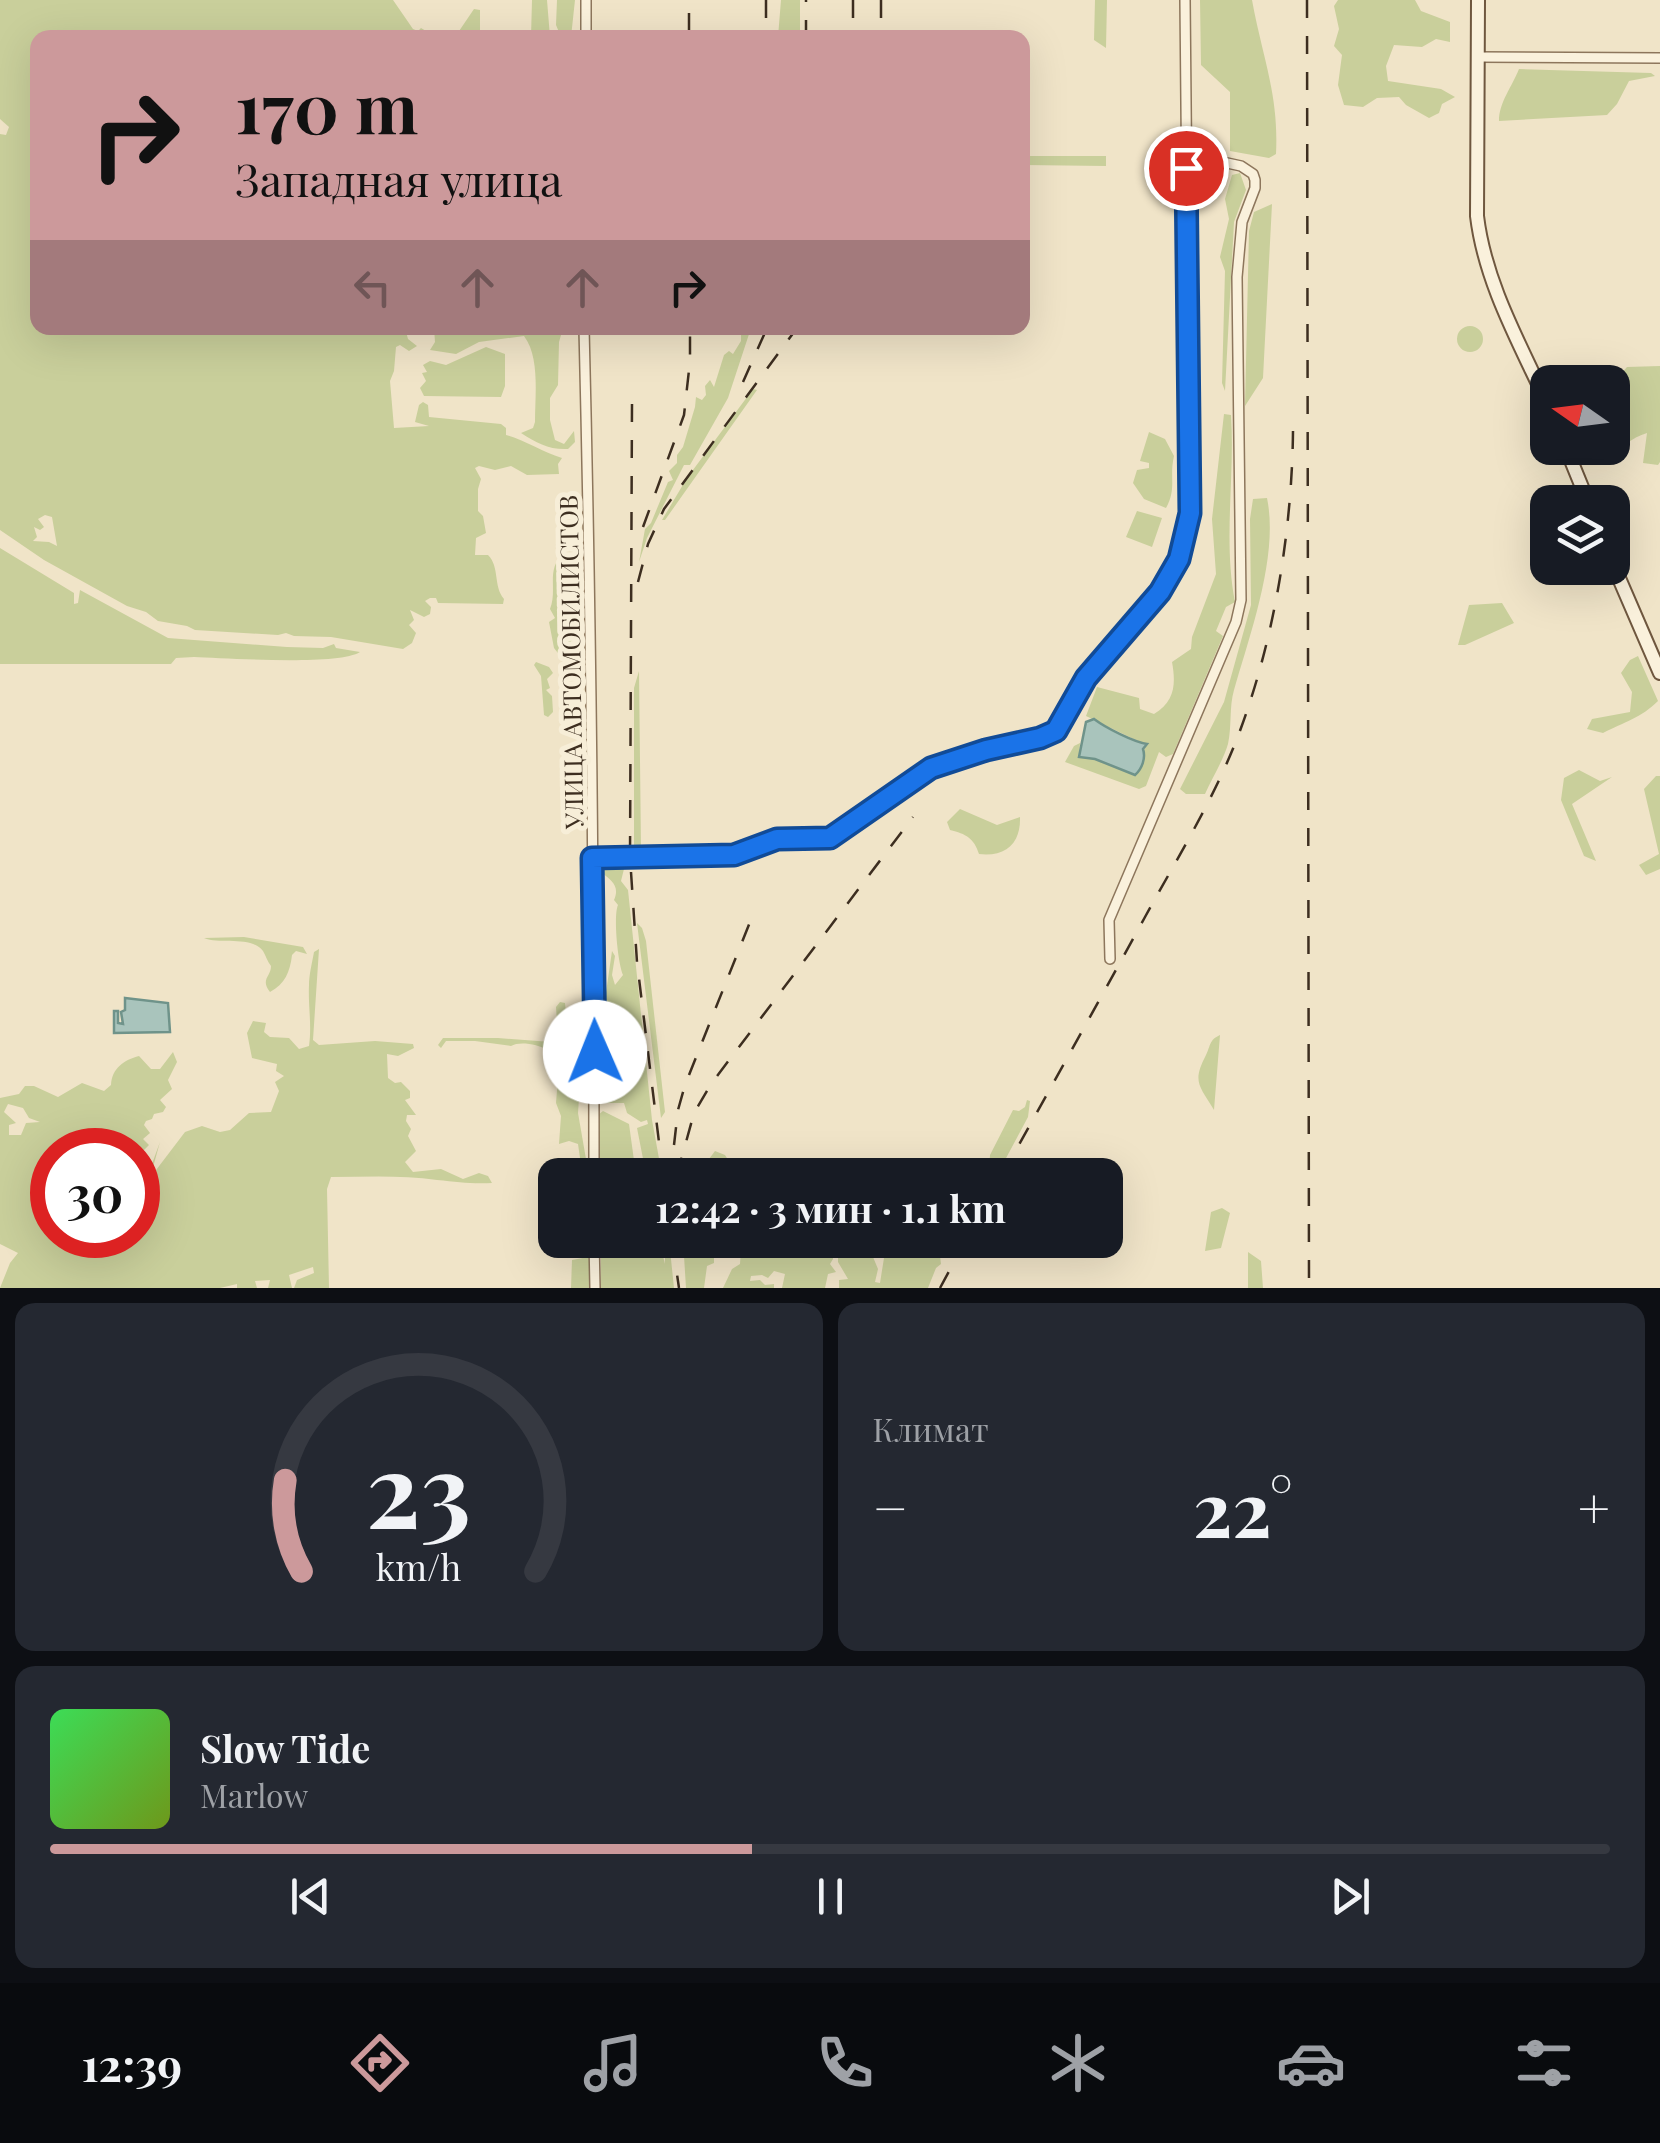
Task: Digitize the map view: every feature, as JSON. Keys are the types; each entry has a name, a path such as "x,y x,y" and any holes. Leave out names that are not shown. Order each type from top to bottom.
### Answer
{"street":[{"path":"586,0 586,30"},
{"path":"592,858 734,855 777,839 830,838 931,768 1056,731 1086,678 1160,592 1179,559 1187,533 1191,448 1185,0"},
{"path":"1478,0 1477,216 1481,246 1530,365"},
{"path":"1478,57 1660,58"},
{"path":"1110,959 1108,940 1114,909 1236,622 1241,600 1237,277 1242,222 1255,180 1242,166 1186,154"},
{"name":"УЛИЦА АВТОМОБИЛИСТОВ","path":"584,335 587,602 593,728 594,1158"},
{"path":"1622,585 1660,673"},
{"path":"594,1258 594,1288"}],"green space":[{"path":"0,0 393,0 416,30 30,30 30,335 407,335 417,346 409,351 400,345 396,347 390,381 394,428 429,426 415,422 423,402 428,405 429,417 501,424 506,435 562,458 559,474 527,475 511,466 495,470 475,468 481,479 478,511 486,533 476,538 475,555 488,555 492,560 503,604 438,603 436,598 430,598 425,601 431,607 430,614 424,617 410,610 414,620 409,625 416,633 412,643 403,649 331,637 195,630 158,621 127,606 44,560 0,530 0,134 6,135 9,127 0,119","holes":["45,515 52,517 57,546 33,541 37,537 34,527 44,527 38,519"]},
{"path":"532,0 547,0 549,30 531,30"},
{"path":"557,0 575,0 572,30 558,30"},
{"path":"781,0 800,0 800,30 779,30"},
{"path":"1095,0 1107,0 1106,48 1094,40"},
{"path":"1200,0 1252,0 1275,112 1276,154 1269,158 1230,151 1230,92 1201,65"},
{"path":"1338,0 1415,0 1421,11 1450,22 1450,42 1436,39 1422,47 1394,45 1386,66 1388,81 1441,89 1455,97 1429,118 1399,97 1377,98 1363,107 1344,105 1338,85 1342,55 1334,46 1339,29 1334,6"},
{"path":"474,9 480,10 480,30 460,30"},
{"path":"1519,69 1655,76 1629,81 1607,115 1499,121 1503,101"},
{"path":"1030,156 1106,156 1106,166 1030,165"},
{"path":"1240,173 1246,190 1234,222 1225,391 1225,271 1220,257 1229,219 1225,199 1232,175"},
{"path":"1272,204 1263,378 1245,406 1249,231 1254,212"},
{"path":"1470,326 1479,330 1483,339 1479,348 1470,352 1461,348 1457,339 1461,330"},
{"path":"434,335 561,335 558,385 550,398 550,420 555,440 564,444 574,431 575,442 568,449 555,448 521,433 533,428 535,422 535,365 524,336 479,342 456,354 430,350"},
{"path":"741,335 749,335 728,398 690,465 684,465 639,562 645,529 668,482 673,480 669,471 683,447 696,397 702,400 710,380 714,387 724,355 729,351 733,354"},
{"path":"486,347 505,354 501,397 424,396 420,388 426,381 422,373 427,372 423,365 430,361 446,365"},
{"path":"1660,366 1658,465 1643,463 1647,433 1630,440 1630,367"},
{"path":"753,389 757,390 662,520 687,478"},
{"path":"1224,414 1231,415 1230,555 1235,602 1226,607 1216,631 1223,636 1173,754 1166,757 1159,752 1146,786 1139,789 1065,762 1080,743 1079,757 1095,759 1134,775 1146,745 1086,716 1097,687 1139,698 1140,709 1154,714 1170,698 1174,685 1172,662 1191,649 1216,574 1212,519"},
{"path":"1149,432 1165,439 1174,456 1166,508 1144,499 1133,483 1137,470 1149,468 1149,463 1140,461"},
{"path":"1267,498 1270,520 1266,569 1232,696 1228,744 1205,794 1186,794 1180,789 1224,702 1251,605 1253,499"},
{"path":"1137,511 1162,518 1152,547 1126,537"},
{"path":"0,548 74,593 74,604 78,603 80,590 168,638 287,647 323,648 334,644 336,648 360,652 306,660 194,657 176,658 171,664 0,664"},
{"path":"564,553 570,554 568,604 573,616 568,632 573,637 569,646 574,653 571,659 561,657 554,648 549,622 555,618 550,609 553,572"},
{"path":"1502,603 1514,623 1458,645 1469,605"},
{"path":"1638,656 1658,701 1639,716 1603,733 1587,729 1592,719 1630,712 1632,692 1621,673"},
{"path":"536,662 553,673 547,679 553,712 548,717 544,715"},
{"path":"639,671 641,849 634,851 634,688"},
{"path":"1579,770 1600,781 1612,777 1572,804 1596,861 1584,856 1561,800 1564,778"},
{"path":"1660,776 1660,869 1646,875 1639,865 1659,854 1644,789"},
{"path":"960,809 997,825 1020,817 1018,835 1004,851 979,854 969,838 950,830 947,822"},
{"path":"605,865 625,865 621,881 628,890 659,1158 643,1158 637,1128 648,1124 647,1120 641,1122 627,1113 624,1103 603,1103 599,1094 601,1027 612,951 615,985 623,975 617,940 618,905 612,881 601,872"},
{"path":"637,923 646,941 665,1112 661,1118"},
{"path":"244,937 303,947 307,954 296,951 292,955 286,977 270,992 266,981 271,966 258,946 204,938"},
{"path":"319,949 313,1040 319,1045 375,1041 413,1044 414,1048 398,1056 387,1054 388,1078 401,1082 410,1091 410,1098 405,1100 416,1115 407,1115 406,1121 416,1151 405,1162 413,1172 441,1169 463,1179 479,1173 488,1176 492,1183 331,1177 327,1189 329,1288 294,1288 297,1280 314,1273 313,1267 289,1275 292,1288 268,1288 270,1280 255,1281 257,1288 237,1288 237,1284 220,1288 0,1288 18,1253 0,1244 0,1098 19,1094 25,1086 58,1097 82,1083 104,1091 111,1085 116,1069 128,1060 139,1056 151,1069 160,1069 173,1052 177,1062 168,1080 172,1089 160,1100 166,1107 146,1121 146,1128 30,1128 30,1258 160,1258 160,1165 185,1132 202,1126 220,1132 230,1130 249,1113 271,1112 279,1091 275,1082 284,1076 276,1071 277,1064 252,1058 247,1033 253,1021 266,1023 264,1032 270,1037 289,1038 299,1049 309,1046 309,981 314,952","holes":["8,1104 23,1108 29,1118 40,1122 26,1123 21,1135 9,1135 9,1125 16,1123 4,1112"]},
{"path":"565,1003 569,1047 563,1050 560,1044 547,1050 529,1044 475,1041 446,1041 441,1048 438,1045 443,1038 551,1042 558,1038 556,1007"},
{"path":"1220,1035 1214,1110 1198,1078 1211,1043"},
{"path":"558,1064 581,1067 578,1113 586,1158 580,1158 578,1144 559,1144 561,1116 556,1103"},
{"path":"1030,1101 1028,1117 1006,1158 990,1158 1013,1110"},
{"path":"603,1111 629,1124 634,1158 599,1158 598,1115"},
{"path":"715,1151 727,1158 710,1158"},
{"path":"1222,1208 1230,1213 1221,1248 1205,1251 1211,1212"},
{"path":"1248,1252 1261,1261 1263,1288 1248,1288"},
{"path":"589,1258 593,1262 590,1288 571,1288 572,1260"},
{"path":"601,1258 664,1258 665,1264 665,1258 671,1258 674,1288 601,1288"},
{"path":"684,1258 714,1258 714,1263 707,1266 704,1288 686,1288"},
{"path":"740,1258 833,1258 830,1264 836,1272 828,1274 825,1288 782,1288 785,1274 774,1271 768,1278 751,1276 750,1281 774,1284 774,1288 723,1288 732,1269 740,1264"},
{"path":"838,1258 873,1258 878,1269 875,1282 880,1283 884,1258 940,1258 941,1264 928,1288 839,1288 839,1280 848,1279"}],"water":[{"path":"1094,719 1147,744 1143,763 1135,775 1079,757 1086,722"},
{"path":"125,998 168,1003 170,1032 114,1033 114,1011 118,1011 118,1023 123,1024"}],"railway":[{"path":"766,0 766,30"},
{"path":"806,0 806,30"},
{"path":"853,0 853,30"},
{"path":"881,0 881,30"},
{"path":"1307,0 1309,1288"},
{"path":"689,13 689,30"},
{"path":"643,527 684,415 690,335"},
{"path":"743,382 764,335"},
{"path":"638,582 648,544 664,509 792,335"},
{"path":"632,404 630,857 637,962 661,1158"},
{"path":"1011,1158 1197,824 1241,728 1263,656 1279,581 1293,431"},
{"path":"682,1158 694,1113 711,1084 913,817"},
{"path":"674,1145 685,1085 752,917"},
{"path":"675,1258 679,1288"},
{"path":"940,1288 956,1258"}],"route":[{"path":"595,1052 592,858 734,855 777,839 820,841 841,833 931,768 1056,731 1086,678 1160,592 1179,559 1190,513 1186,168"}]}
